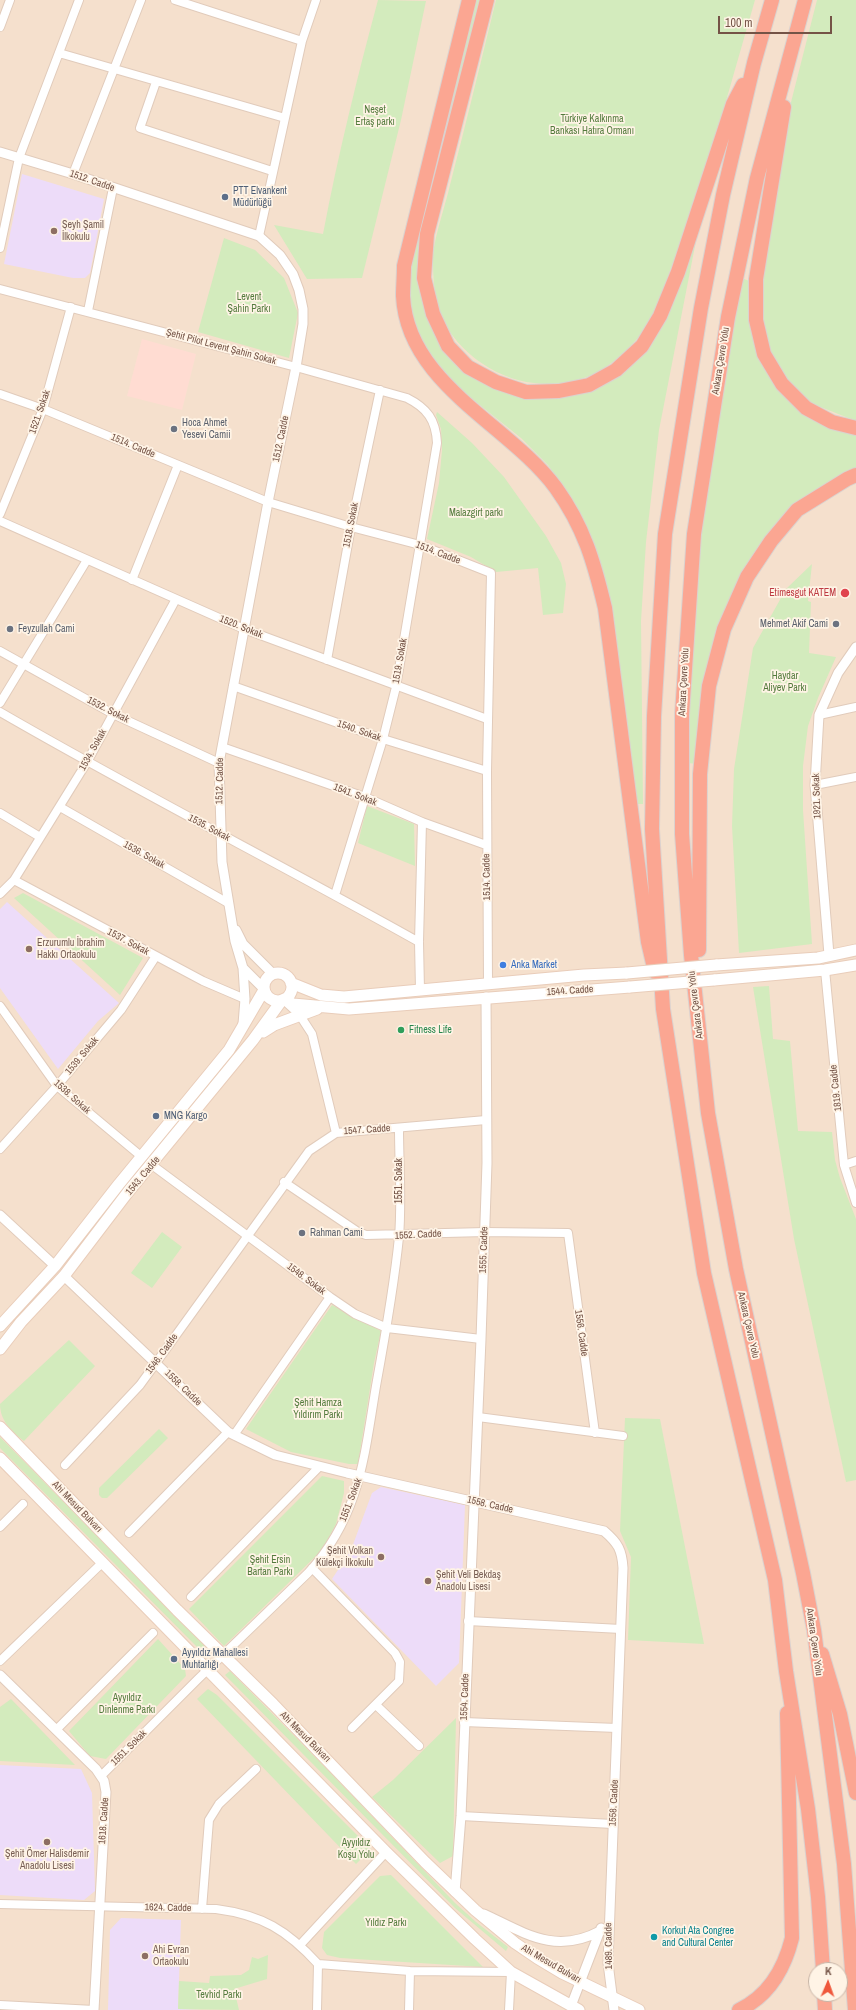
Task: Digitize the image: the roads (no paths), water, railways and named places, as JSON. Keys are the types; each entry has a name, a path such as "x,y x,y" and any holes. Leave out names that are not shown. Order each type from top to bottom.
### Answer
{"highway":[{"path":"468,0 404,266 403,297 409,327 425,359 446,385 530,458 556,488 578,522 594,563 605,608 648,942 663,1009 704,1273 775,1580 786,1671 808,1809 818,1897 822,1962"},
{"path":"487,0 427,234 424,278 433,314 448,346 468,367 496,382 526,392 559,391 589,385 616,370 642,346 660,316 678,272 733,104 754,63"},
{"path":"663,1009 652,830 654,716 665,534 701,308 723,195 754,63 772,0"},
{"name":"Ankara Çevre Yolu","path":"805,0 757,178 728,317 694,534 682,714 682,834 691,955 708,1113 736,1269 803,1573 814,1630 844,1864 855,2010"},
{"path":"788,63 784,106 756,279 756,320 764,354 782,384 806,408 832,422 856,428"},
{"path":"698,1019 700,774 709,686 724,629 747,577 771,541 797,510 856,475"},
{"path":"814,1630 832,1683 847,1743 856,1794"},
{"path":"739,2010 762,1996 773,1983 785,1963 792,1938 786,1671"}],"main road":[{"name":"1544. Cadde","path":"291,983 332,997 627,973 716,964 818,958 856,950"},
{"name":"1544. Cadde","path":"283,1000 293,1004 320,1008 349,1009 714,980 825,970 856,965"},
{"path":"273,974 286,976 291,983 292,991 283,1000 273,1000 266,994 264,989 267,978 273,974"},
{"name":"1543. Cadde","path":"0,1326 55,1266 119,1184 228,1050 242,1030 264,989"},
{"name":"1543. Cadde","path":"0,1349 21,1322 64,1276 128,1192 152,1165 253,1040 283,1000"},
{"path":"253,1040 274,1024 299,1014 320,1008"},
{"name":"Ahi Mesud Bulvarı","path":"0,1427 17,1447 475,1910 525,1950 581,1982 639,2010"},
{"name":"Ahi Mesud Bulvarı","path":"0,1458 386,1852 511,1972 575,2008"}],"street":[{"path":"0,27 10,0"},
{"path":"0,245 19,158 79,0"},
{"path":"73,174 115,70 141,0"},
{"path":"175,0 302,41"},
{"path":"259,236 272,171 302,41 316,0"},
{"path":"59,53 284,118"},
{"path":"156,82 140,128 272,171"},
{"name":"1512. Cadde","path":"0,152 73,174 259,236 280,255 293,274 299,290 303,309 303,324 296,367 268,502 219,764 222,862 238,957 243,968 264,989"},
{"path":"88,311 113,188"},
{"name":"Şehit Pilot Levent Şahin Sokak","path":"0,289 88,311 407,398 420,404 428,412 433,421"},
{"name":"1521. Sokak","path":"0,514 43,409 71,307"},
{"name":"1518. Sokak","path":"326,660 351,527 380,390"},
{"name":"1514. Cadde","path":"0,394 43,409 268,502 351,527 420,545 490,573 486,845 488,984"},
{"name":"1519. Sokak","path":"335,895 383,739 396,687 437,443 437,432 433,421"},
{"path":"132,580 178,465"},
{"name":"1520. Sokak","path":"0,521 244,629 487,720"},
{"path":"0,703 87,560"},
{"name":"1534. Sokak","path":"0,894 14,880 87,762 176,599"},
{"name":"1921. Sokak","path":"829,956 815,785 819,715 838,673 856,647"},
{"name":"1532. Sokak","path":"0,651 113,714 219,764"},
{"name":"1540. Sokak","path":"233,686 383,739 487,771"},
{"path":"819,715 856,707"},
{"name":"1535. Sokak","path":"0,712 87,762 335,895 419,942"},
{"name":"1541. Sokak","path":"222,747 364,798 422,822 486,845"},
{"path":"815,785 856,777"},
{"name":"1536. Sokak","path":"60,807 228,903"},
{"path":"0,813 40,837"},
{"path":"420,990 419,942 422,822"},
{"name":"1537. Sokak","path":"14,880 203,981 245,999"},
{"name":"1512. Cadde","path":"233,925 243,944 273,974"},
{"name":"1539. Sokak","path":"0,1150 57,1086 121,1010 156,956"},
{"path":"242,1030 245,999 243,968"},
{"name":"1819. Cadde","path":"825,970 844,1165 856,1203"},
{"name":"1555. Cadde","path":"474,1502 482,1339 486,1120 486,997"},
{"path":"283,1000 299,1014 312,1034 336,1133"},
{"name":"1538. Sokak","path":"0,1006 57,1086 142,1157"},
{"name":"1547. Cadde","path":"247,1235 284,1182 309,1151 336,1133 486,1120"},
{"name":"1551. Sokak","path":"101,1776 324,1556 336,1537 344,1520 361,1477 387,1328 399,1236 399,1128"},
{"path":"844,1165 856,1161"},
{"name":"1548. Sokak","path":"152,1165 355,1314 387,1328 482,1339"},
{"name":"1552. Cadde","path":"284,1182 358,1232 371,1236 484,1232 568,1233"},
{"path":"0,1215 55,1266"},
{"name":"1556. Cadde","path":"568,1233 595,1433"},
{"name":"1546. Cadde","path":"65,1465 140,1385 247,1235"},
{"name":"1558. Cadde","path":"64,1276 231,1434 275,1455 361,1477 604,1531 616,1541 622,1555 621,1629 609,1906"},
{"path":"129,1533 231,1434 330,1297"},
{"path":"478,1417 623,1436"},
{"path":"191,1597 319,1467"},
{"name":"1554. Cadde","path":"456,1892 461,1816 474,1502"},
{"path":"0,1527 22,1504"},
{"path":"0,1661 102,1562"},
{"path":"312,1568 395,1653 400,1662 399,1682 352,1728"},
{"path":"468,1621 621,1629"},
{"path":"56,1730 153,1633"},
{"path":"0,1675 101,1776"},
{"path":"376,1705 419,1746"},
{"path":"464,1722 617,1728"},
{"path":"202,1909 209,1820 219,1804 256,1769"},
{"name":"1618. Cadde","path":"94,2010 106,1792 104,1781 101,1776"},
{"path":"461,1816 613,1824"},
{"path":"300,1945 386,1852"},
{"name":"1624. Cadde","path":"0,1904 99,1908 227,1910 252,1916 269,1924 300,1945 318,1964"},
{"path":"575,2008 581,1982 609,1906"},
{"name":"1489. Cadde","path":"609,1906 608,1963 614,2010"},
{"path":"475,1910 544,1941 569,1942 582,1939 600,1931"},
{"path":"317,2010 318,1964 410,1970 511,1972 509,2010"},
{"path":"409,2010 410,1970"},
{"path":"0,2005 94,2010"}],"place":[{"name":"PTT Elvankent Müdürlüğü","path":"225,197"},
{"name":"Şeyh Şamil İlkokulu","path":"54,231"},
{"name":"Hoca Ahmet Yesevi Camii","path":"174,429"},
{"name":"Etimesgut KATEM","path":"845,593"},
{"name":"Mehmet Akif Cami","path":"836,624"},
{"name":"Feyzullah Cami","path":"10,629"},
{"name":"Erzurumlu İbrahim Hakkı Ortaokulu","path":"29,949"},
{"name":"Anka Market","path":"503,965"},
{"name":"Fitness Life","path":"401,1030"},
{"name":"MNG Kargo","path":"156,1116"},
{"name":"Rahman Cami","path":"302,1233"},
{"name":"Şehit Volkan Külekçi İlkokulu","path":"381,1557"},
{"name":"Şehit Veli Bekdaş Anadolu Lisesi","path":"428,1581"},
{"name":"Ayyıldız Mahallesi Muhtarlığı","path":"174,1659"},
{"name":"Şehit Ömer Halisdemir Anadolu Lisesi","path":"47,1842"},
{"name":"Korkut Ata Congree and Cultural Center","path":"654,1937"},
{"name":"Ahi Evran Ortaokulu","path":"145,1956"}],"park label":[{"name":"Neşet Ertaş parkı","path":"375,116"},
{"name":"Türkiye Kalkınma Bankası Hatıra Ormanı","path":"592,124"},
{"name":"Levent Şahin Parkı","path":"249,302"},
{"name":"Malazgirt parkı","path":"476,513"},
{"name":"Haydar Aliyev Parkı","path":"785,682"},
{"name":"Şehit Hamza Yıldırım Parkı","path":"318,1408"},
{"name":"Şehit Ersin Bartan Parkı","path":"270,1566"},
{"name":"Ayyıldız Dinlenme Parkı","path":"127,1704"},
{"name":"Ayyıldız Koşu Yolu","path":"356,1848"},
{"name":"Yıldız Parkı","path":"386,1923"},
{"name":"Tevhid Parkı","path":"219,1995"}]}
